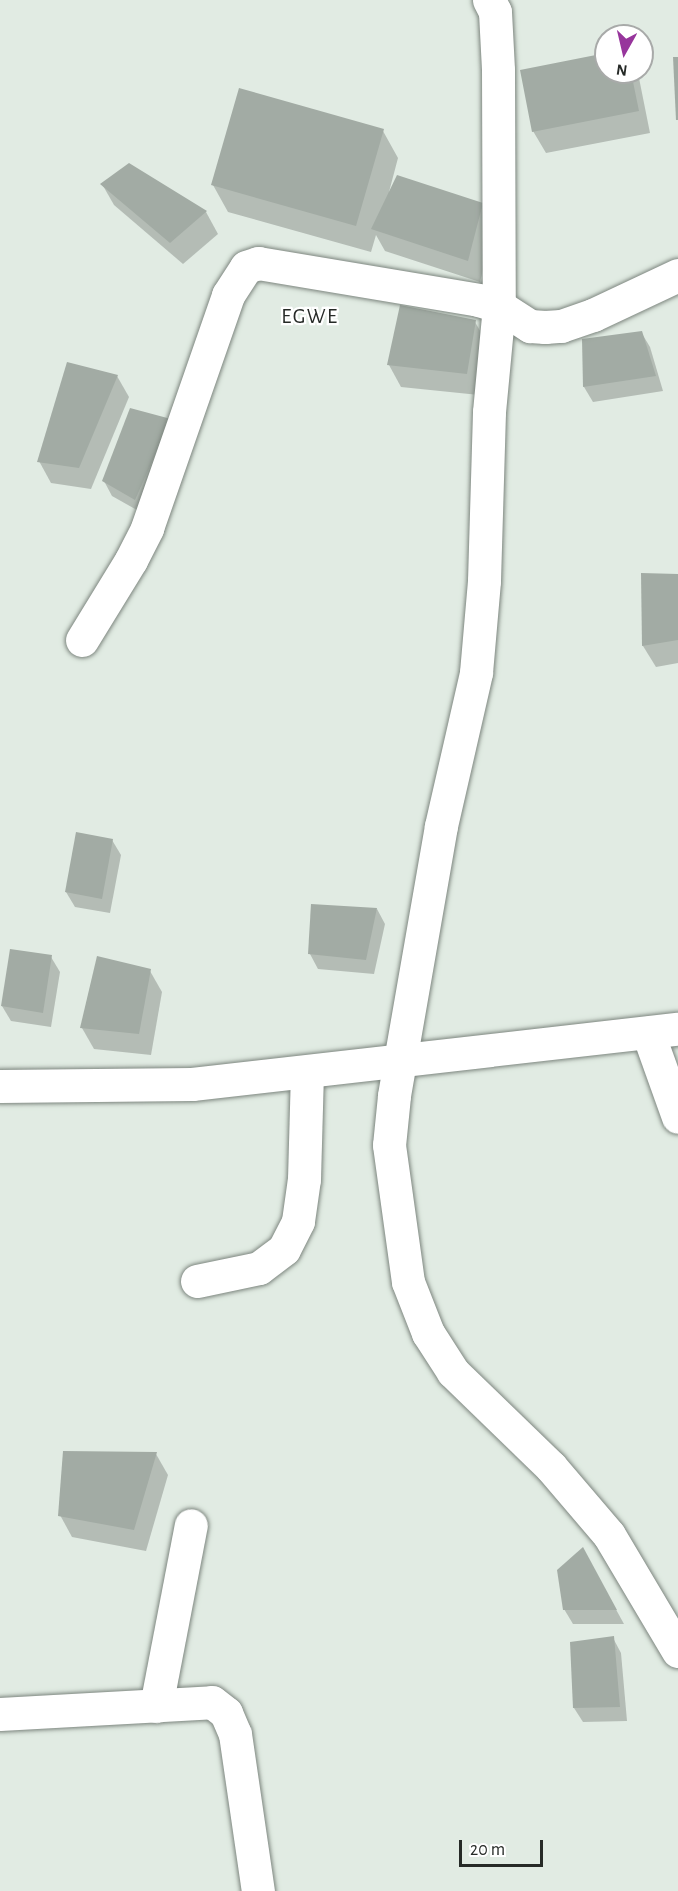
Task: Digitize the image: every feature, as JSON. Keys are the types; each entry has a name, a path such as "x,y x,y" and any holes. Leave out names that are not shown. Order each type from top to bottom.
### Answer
{"street":[{"path":"489,0 495,12 498,70 499,306 489,412 484,581 476,673 441,826 394,1096 389,1145 408,1282 428,1333 453,1372 551,1467 609,1535 678,1651"},
{"path":"82,640 131,560 147,528 228,295 246,267 258,263 274,265 314,274 478,300 499,306 530,326 561,326 593,315 678,276"},
{"path":"0,1086 192,1084 663,1031 678,1117"},
{"path":"197,1281 259,1268 284,1249 298,1221 304,1179 307,1072"},
{"path":"156,1706 191,1525"},
{"path":"0,1714 212,1702 226,1713 235,1734 258,1891"}],"building":[{"path":"594,55 594,84 633,84 639,111 532,132 520,70"},
{"path":"673,57 678,57 678,120 676,120"},
{"path":"239,88 384,129 356,226 211,185"},
{"path":"129,163 207,211 170,243 100,184"},
{"path":"397,175 483,203 468,261 371,229"},
{"path":"400,305 476,320 467,374 387,365"},
{"path":"642,331 656,376 583,387 582,339"},
{"path":"67,362 118,375 79,468 37,462"},
{"path":"130,408 171,419 135,500 102,481"},
{"path":"641,573 678,574 678,640 642,646"},
{"path":"76,832 113,839 102,899 65,892"},
{"path":"311,904 377,908 366,960 308,954"},
{"path":"10,949 52,955 43,1013 1,1006"},
{"path":"97,956 151,969 139,1034 80,1028"},
{"path":"63,1451 157,1452 134,1530 58,1516"},
{"path":"583,1547 617,1610 563,1610 557,1570"},
{"path":"614,1636 620,1707 573,1708 570,1642"}],"district":[{"name":"EGWE","path":"310,317"}]}
